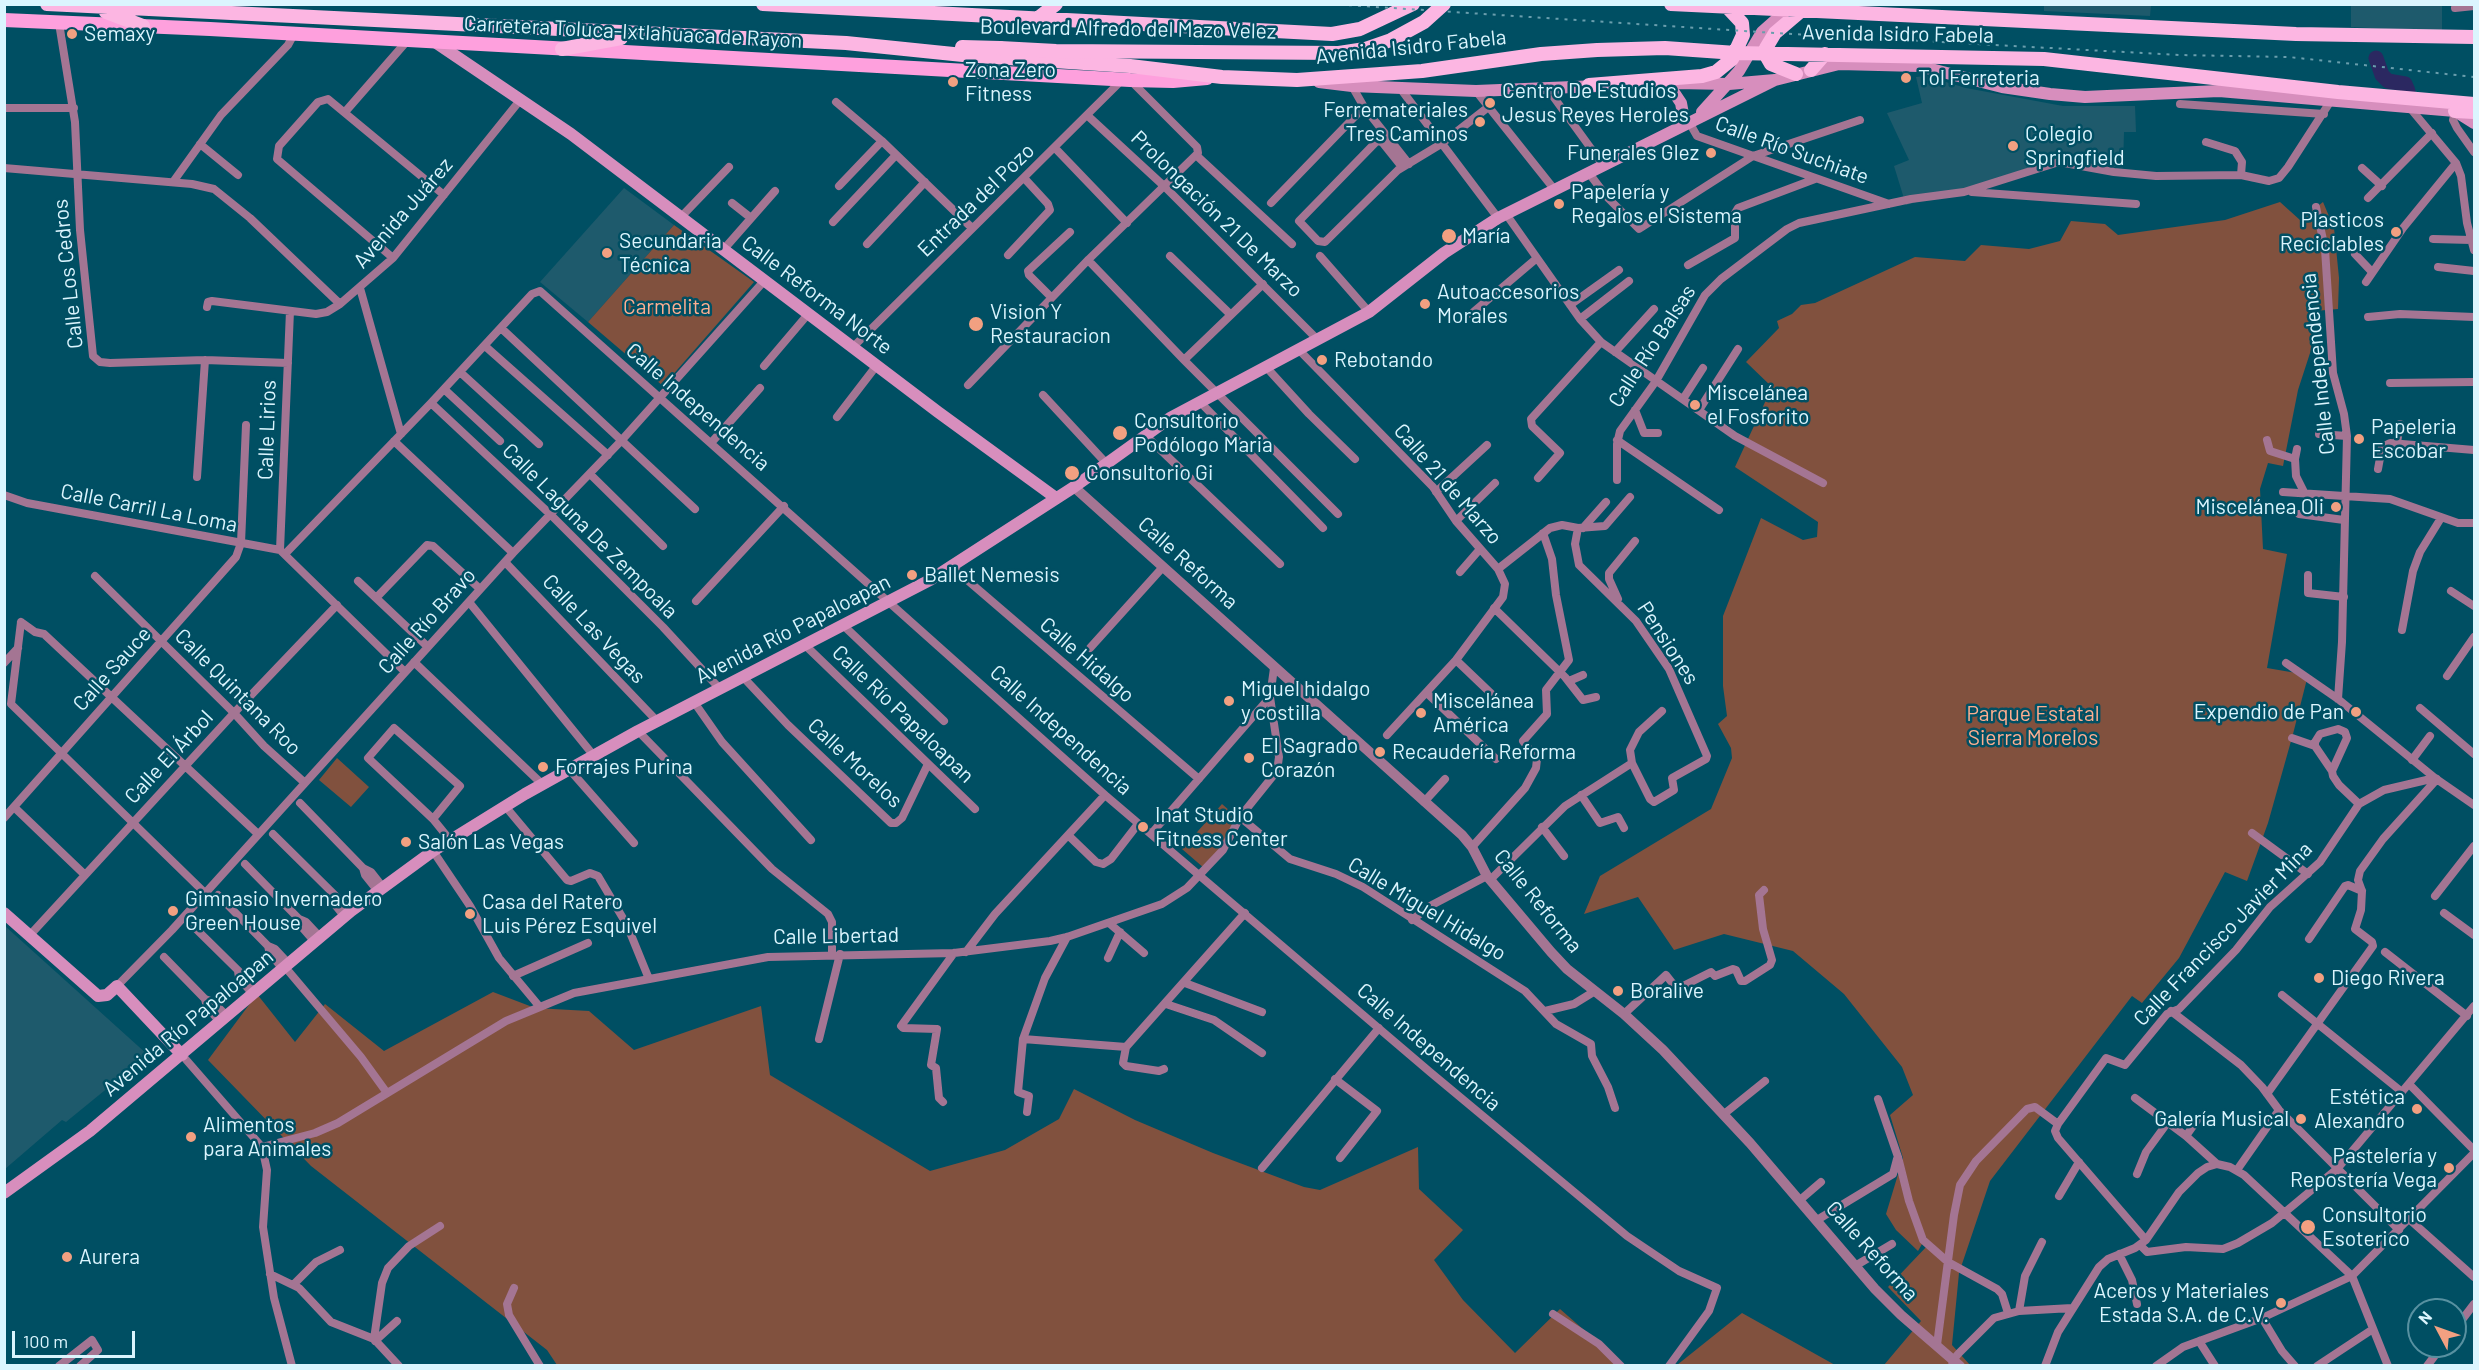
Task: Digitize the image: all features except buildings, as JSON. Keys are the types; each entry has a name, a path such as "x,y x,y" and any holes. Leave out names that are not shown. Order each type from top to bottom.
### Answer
{"highway":[{"name":"Carretera Toluca-Ixtlahuaca de Rayon","path":"47,4 906,48 963,55 1130,66 1222,77 1297,80"},
{"name":"Carretera Toluca-Ixtlahuaca de Rayon","path":"763,4 1332,34 1360,29 1413,4"},
{"path":"1037,19 1056,4"},
{"name":"Boulevard Alfredo del Mazo Velez","path":"906,48 1339,53 1365,49 1391,40 1424,22 1444,4"},
{"name":"Avenida Isidro Fabela","path":"1671,4 1859,15 2296,34 2475,37"},
{"path":"92,6 143,26"},
{"path":"1589,86 1702,76 1724,67 1743,53 1744,28 1740,19 1727,7"},
{"path":"1795,10 1768,43 1766,53 1774,66 1796,74"},
{"path":"562,49 644,34"},
{"name":"Avenida Isidro Fabela","path":"1297,80 1422,71 1567,51 1665,48 1743,53 2044,59 2338,92 2475,104"},
{"path":"1811,70 1825,54 1839,64"},
{"path":"2455,111 2475,112"}],"main road":[{"name":"Avenida Río Papaloapan","path":"1689,122 1729,84 1743,53 1766,28 1795,10"},
{"name":"Carretera Toluca-Ixtlahuaca de Rayon","path":"4,20 1126,80 1173,81 1222,77"},
{"name":"Calle Reforma Norte","path":"435,42 521,99 1056,498"},
{"name":"Avenida Isidro Fabela","path":"1297,80 1352,86 1476,91 1661,83 1729,84 1774,80 1839,64 1928,67 2002,87 2085,97 2219,91 2455,111"},
{"name":"Avenida Río Papaloapan","path":"4,1193 77,1141 380,888 450,840 542,784 638,731 890,602 952,567 1074,486 1145,435 1200,402 1369,312 1444,253 1502,216 1774,80"},
{"path":"1661,83 1675,94 1689,122"},
{"path":"2455,111 2475,123"},
{"path":"4,913 98,996 107,995 117,986 182,1054"}],"street":[{"path":"2456,8 2474,6"},
{"name":"Calle Los Cedros","path":"59,22 73,104 85,285 93,356 100,362 110,363 205,360 288,363"},
{"path":"173,182 221,115 288,45 294,34"},
{"path":"345,112 407,41"},
{"path":"1126,80 1292,244"},
{"name":"Entrada del Pozo","path":"854,347 972,228 1126,80"},
{"path":"1352,86 1405,166"},
{"path":"1400,88 1441,144 1537,258 1580,319 1601,342 1735,436 1823,483"},
{"path":"1547,88 1603,165"},
{"path":"1476,91 1554,189"},
{"path":"393,258 282,164 276,156 279,146 318,102 325,99 332,101 444,195"},
{"name":"Avenida Juárez","path":"207,307 208,302 212,301 311,315 322,314 340,304 393,258 521,99"},
{"path":"836,102 882,141 972,228"},
{"path":"1964,192 2059,162 2114,172 2156,176 2241,176 2269,181 2279,178 2330,102"},
{"path":"4,108 73,104"},
{"path":"2180,104 2324,114"},
{"path":"1271,203 1364,107"},
{"path":"1405,166 1382,142 1377,141 1299,221 1318,241 1325,242 1405,166 1441,144 1488,108"},
{"path":"2410,108 2456,163 2461,176 2471,240 2475,250"},
{"path":"2455,111 2453,120 2457,129 2475,152"},
{"name":"Prolongación 21 De Marzo","path":"1088,116 1165,187 1318,340"},
{"path":"1588,172 1607,197 1639,229 1753,156 1860,120"},
{"name":"Calle Río Suchiate","path":"1689,122 1697,136 1889,204"},
{"path":"2368,198 2432,133"},
{"path":"839,186 882,141"},
{"path":"2206,142 2235,151 2242,162 2241,176"},
{"path":"200,144 238,175"},
{"path":"1055,148 1127,223"},
{"path":"968,385 1051,297 1198,153"},
{"path":"833,222 896,155"},
{"path":"2366,282 2403,228 2456,163"},
{"path":"681,217 729,167"},
{"path":"4,168 204,186 221,193 340,304"},
{"path":"2362,168 2382,186"},
{"path":"1008,255 1050,210 1048,204 1024,179"},
{"path":"1688,265 1736,238 1735,213 1738,208 1815,179"},
{"path":"867,244 925,182"},
{"path":"724,249 775,191"},
{"path":"1964,192 2136,204"},
{"name":"Calle Río Balsas","path":"1617,480 1617,440 1620,431 1656,381 1699,303 1721,279 1799,223 1889,204 1964,192"},
{"path":"732,203 751,218"},
{"name":"Calle Independencia","path":"2316,207 2325,249 2333,373 2344,414 2347,436 2344,597 2338,699"},
{"path":"1051,297 1029,275 1028,271 1070,232"},
{"path":"2433,239 2471,240"},
{"path":"2355,254 2372,272"},
{"path":"1170,256 1231,315"},
{"path":"1320,256 1369,312"},
{"path":"1471,314 1537,258"},
{"path":"1088,260 1338,514"},
{"path":"2438,267 2475,271"},
{"path":"1570,305 1619,270"},
{"name":"Calle Río Bravo","path":"117,986 205,893 513,553 621,441 765,280"},
{"path":"1580,319 1629,281"},
{"path":"1184,360 1263,284"},
{"path":"360,288 401,434"},
{"name":"Calle Independencia","path":"501,328 537,290 784,506 1138,824 1585,1203 1627,1236 1679,1271 1717,1288 1709,1311 1669,1365"},
{"path":"1615,352 1654,309"},
{"name":"Calle Lirios","path":"283,552 290,311"},
{"path":"764,366 810,313"},
{"path":"2368,317 2400,314 2475,317"},
{"path":"405,672 283,552 401,434 501,328 695,508"},
{"path":"1538,478 1560,453 1532,426 1531,419 1601,342"},
{"path":"485,346 608,455"},
{"path":"1699,410 1738,349"},
{"name":"Calle 21 de Marzo","path":"1299,351 1436,492 1456,521 1498,569 1506,588 1503,597 1494,608"},
{"path":"197,477 205,360"},
{"path":"837,417 877,365"},
{"path":"1267,368 1355,459"},
{"path":"1683,399 1703,368"},
{"path":"460,372 539,444"},
{"path":"2390,383 2475,382"},
{"path":"711,443 760,388"},
{"path":"444,389 500,441"},
{"path":"1042,395 1106,463"},
{"path":"1200,402 1323,528"},
{"name":"Calle Laguna De Zempoala","path":"431,403 551,515 663,627 720,689"},
{"path":"1635,410 1644,433 1658,433"},
{"path":"2397,443 2400,424"},
{"path":"241,543 246,425"},
{"path":"2319,434 2347,436"},
{"path":"1145,435 1280,564"},
{"path":"1617,440 1719,510"},
{"path":"2266,440 2270,450 2295,459"},
{"path":"394,441 513,553"},
{"path":"2378,469 2380,451 2386,444 2475,450"},
{"path":"1436,492 1487,445"},
{"path":"2297,449 2296,476 2305,494"},
{"path":"590,474 663,546"},
{"path":"1456,521 1495,483"},
{"name":"Calle Reforma","path":"1074,486 1462,836 1472,847 1489,878 1551,952 1567,969 1624,1014 1663,1050 1724,1114 1855,1266 1901,1315 1937,1345 1955,1364"},
{"path":"2283,492 2390,499 2441,518 2458,523 2475,524"},
{"name":"Calle Carril La Loma","path":"5,496 27,503 283,552"},
{"path":"1498,569 1543,533 1556,526 1580,528 1605,526 1630,497"},
{"path":"1580,528 1606,501"},
{"path":"696,601 784,506"},
{"path":"2299,514 2344,520"},
{"path":"2402,630 2413,571 2421,552 2441,518"},
{"name":"Pensiones","path":"1580,528 1575,544 1579,565 1636,621 1674,679 1707,757 1672,778 1674,790 1654,802 1650,799 1632,763"},
{"path":"1472,847 1521,794 1536,768 1536,756 1523,741 1547,714 1546,690 1567,664 1569,656 1556,595 1552,559 1543,533"},
{"path":"1620,604 1609,579 1610,573 1635,541"},
{"name":"Calle Sauce","path":"5,816 236,557 241,543"},
{"path":"376,598 424,547 430,544 480,589"},
{"path":"1460,572 1480,549"},
{"name":"Calle Las Vegas","path":"505,562 657,721"},
{"name":"Calle Hidalgo","path":"952,567 1199,779"},
{"path":"1090,648 1163,567"},
{"path":"2308,575 2308,593 2344,597"},
{"name":"Calle Quintana Roo","path":"95,576 234,713 264,746 305,783"},
{"path":"358,581 428,647"},
{"path":"2451,591 2475,606"},
{"path":"469,602 594,756"},
{"name":"Calle El Árbol","path":"30,935 234,713 337,605"},
{"path":"1387,735 1456,660 1494,608 1569,681 1583,701 1596,697"},
{"path":"205,893 11,704 21,622 35,632 44,634 258,834"},
{"path":"844,626 944,722"},
{"path":"2447,676 2475,637"},
{"name":"Calle Río Papaloapan","path":"806,645 975,809"},
{"path":"4,663 18,648"},
{"path":"1456,660 1501,703"},
{"path":"414,662 542,784"},
{"path":"2286,663 2338,699 2436,779 2475,805"},
{"name":"Calle Libertad","path":"262,1147 315,1133 338,1123 498,1026 574,993 749,959 836,954 954,953 1067,937 1162,904 1187,888 1223,850 1240,817 1273,777 1279,765 1270,697 1274,668"},
{"path":"1569,681 1583,675"},
{"name":"Calle Morelos","path":"743,677 793,731 891,823 896,824 902,818 928,764"},
{"path":"1427,693 1496,759"},
{"path":"1151,834 1270,697"},
{"path":"694,702 722,742 811,840"},
{"path":"2420,708 2475,754"},
{"path":"1412,920 1430,906 1489,878 1542,827 1581,795 1632,763 1630,750 1633,741 1646,723 1662,711"},
{"path":"433,819 460,786 394,728 368,758 433,819 450,840"},
{"path":"2315,746 2316,738 2325,732 2338,729 2345,732 2346,742 2332,771"},
{"path":"638,731 772,869 828,914 832,922 836,954 819,1039"},
{"path":"2412,760 2430,736"},
{"path":"2292,738 2315,746 2332,771 2335,781 2359,804"},
{"path":"569,769 634,843"},
{"path":"1424,802 1445,779"},
{"path":"2267,1094 2373,946 2373,942 2355,929 2361,915 2362,891 2358,876 2368,859 2436,779"},
{"name":"Calle Francisco Javier Mina","path":"2058,1124 2106,1058 2125,1065 2171,1011 2179,1009 2236,950 2270,907 2308,874 2328,852 2359,804 2384,790 2436,779"},
{"path":"966,952 996,915 1105,795"},
{"path":"1581,795 1600,823 1618,817 1624,828"},
{"path":"300,803 363,868 365,875 380,888"},
{"path":"505,806 567,880 571,881 590,873 598,876 627,925 649,979"},
{"path":"14,807 85,875"},
{"name":"Calle Miguel Hidalgo","path":"1240,817 1290,859 1350,880 1516,984 1548,1010 1556,1024 1591,1044 1593,1059 1608,1087 1615,1108"},
{"path":"1069,836 1096,862 1103,864 1110,859 1138,824"},
{"path":"1542,827 1563,856"},
{"path":"2252,833 2308,874"},
{"path":"273,834 331,894 332,901 348,914"},
{"path":"2435,896 2475,846"},
{"path":"433,851 465,897 487,938 513,976 540,1006"},
{"path":"245,864 299,919 301,926 317,940"},
{"path":"2309,939 2345,886 2348,885 2362,891"},
{"path":"1624,1014 1665,976 1668,976 1677,989 1711,972 1715,976 1733,969 1743,982 1772,962 1763,929 1760,904 1760,892 1764,890"},
{"path":"218,895 268,946 270,954 286,966 361,1057 387,1093"},
{"path":"2444,913 2475,935"},
{"path":"1164,1069 1159,1071 1124,1064 1126,1047 1245,914"},
{"path":"1109,923 1144,952"},
{"path":"192,925 238,972 239,978 256,992"},
{"path":"1107,958 1120,932"},
{"path":"1027,1112 1029,1096 1018,1093 1023,1039 1045,978 1067,937"},
{"path":"513,976 588,943"},
{"path":"2385,952 2467,1016"},
{"path":"943,1102 939,1098 934,1067 937,1028 902,1027 954,953"},
{"path":"164,957 205,999 207,1007 224,1019"},
{"path":"1185,983 1262,1012"},
{"path":"1548,1010 1574,1004 1595,991"},
{"path":"2283,995 2402,1092"},
{"path":"1166,1004 1214,1020 1262,1053"},
{"path":"1937,1345 1956,1198 1968,1171 2010,1125 2028,1109 2035,1107 2058,1124 2055,1135 2143,1242 2147,1252 2186,1247 2223,1249 2261,1230 2285,1214 2338,1168 2475,1006"},
{"path":"2171,1011 2241,1065 2279,1110 2398,1230"},
{"path":"1262,1168 1379,1028"},
{"path":"1023,1039 1126,1047"},
{"path":"182,1054 262,1147 267,1170 263,1227 270,1274 292,1365"},
{"path":"1335,1079 1377,1111 1340,1158"},
{"path":"1724,1114 1765,1081"},
{"path":"2157,1365 2173,1352 2262,1318 2352,1276 2475,1151 2409,1085"},
{"path":"2135,1098 2169,1122 2217,1164 2237,1170 2352,1276 2388,1365"},
{"path":"1878,1099 1898,1157 1918,1230 1929,1247 1947,1262 2000,1292 2008,1313"},
{"path":"2237,1170 2279,1110"},
{"path":"2186,1136 2198,1119"},
{"path":"2137,1174 2146,1152 2169,1122"},
{"path":"1817,1220 1893,1174 1898,1157"},
{"path":"2058,1196 2079,1162"},
{"path":"2045,1365 2053,1343 2072,1308 2099,1267 2108,1258 2143,1242 2179,1192 2198,1173 2217,1164"},
{"path":"1800,1200 1821,1182"},
{"path":"2409,1219 2475,1277"},
{"path":"375,1340 382,1283 388,1268 409,1246 440,1226"},
{"path":"2019,1311 2025,1276 2042,1242"},
{"path":"1855,1266 1892,1244"},
{"path":"294,1284 316,1262 340,1250"},
{"path":"2119,1254 2132,1280 2137,1304"},
{"path":"270,1274 294,1284 332,1322 375,1340 399,1365"},
{"path":"514,1288 507,1304 509,1315 540,1365"},
{"path":"1955,1364 1987,1324 2008,1313 2072,1308"},
{"path":"1553,1314 1599,1344 1621,1365"},
{"path":"2262,1318 2282,1351 2295,1365"},
{"path":"375,1340 397,1321"},
{"path":"2317,1365 2373,1329"},
{"path":"59,1365 89,1341 94,1341 98,1350 80,1365"},
{"path":"2199,1341 2215,1365"}],"shaded area":[{"path":"2044,4 2151,5 2150,16 2044,11"},
{"path":"2351,5 2442,5 2442,32 2351,27"},
{"name":"Colegio Springfield","path":"1926,76 1966,88 2063,106 2135,106 2136,132 2124,132 2123,168 2053,159 1989,182 1906,205 1894,166 1909,160 1887,113 1922,103 1916,77"},
{"name":"Secundaria Técnica","path":"624,188 674,225 588,322 540,282"},
{"path":"5,926 148,1055 66,1122 62,1120 5,1169"}],"green space":[{"name":"Parque Estatal Sierra Morelos","path":"2280,202 2300,220 2323,202 2334,228 2339,278 2338,309 2315,311 2311,350 2298,390 2283,466 2268,463 2260,489 2263,549 2287,554 2267,668 2308,675 2268,823 2247,881 2225,872 2179,958 2142,1003 2132,996 1990,1181 1959,1273 1952,1345 1970,1365 1884,1365 1921,1321 1888,1287 1929,1244 1926,1237 1918,1251 1896,1230 1886,1214 1903,1158 1890,1115 1913,1095 1902,1067 1844,994 1793,951 1724,934 1674,950 1638,897 1584,914 1600,876 1711,809 1732,758 1731,748 1718,724 1727,716 1723,686 1723,616 1761,518 1803,540 1817,537 1818,522 1735,467 1772,387 1746,362 1779,328 1777,321 1792,314 1801,305 1815,303 1915,257 1965,261 1981,245 2029,249 2060,241 2071,221 2105,224 2118,235 2225,220"},
{"name":"Carmelita","path":"674,225 754,282 663,386 588,322"},
{"path":"337,758 369,787 351,807 319,780"},
{"path":"1222,804 1238,818 1226,844 1204,868 1182,849"},
{"path":"493,992 535,1008 589,1011 634,1050 761,1006 770,1075 930,1171 1005,1150 1059,1119 1074,1089 1135,1120 1213,1153 1304,1187 1320,1190 1418,1147 1419,1189 1463,1230 1434,1260 1463,1300 1515,1353 1560,1309 1624,1365 557,1365 547,1350 311,1166 208,1060 257,994 295,1042 325,1004 384,1051"},
{"path":"1742,1313 1835,1365 1677,1365"}],"waterway":[{"path":"2376,58 2382,75 2388,81 2405,84 2408,91"}],"railway":[{"path":"1331,4 1775,33 2179,55 2289,57 2474,77"}],"place":[{"name":"Semaxy","path":"72,34"},
{"name":"Tol Ferreteria","path":"1906,78"},
{"name":"Zona Zero Fitness","path":"953,82"},
{"name":"Centro De Estudios Jesus Reyes Heroles","path":"1490,103"},
{"name":"Ferremateriales Tres Caminos","path":"1480,122"},
{"name":"Colegio Springfield","path":"2013,146"},
{"name":"Funerales Glez","path":"1711,153"},
{"name":"Papelería y Regalos el Sistema","path":"1559,204"},
{"name":"Plasticos Reciclables","path":"2396,232"},
{"name":"María","path":"1449,236"},
{"name":"Secundaria Técnica","path":"607,253"},
{"name":"Autoaccesorios Morales","path":"1425,304"},
{"name":"Vision Y Restauracion","path":"976,324"},
{"name":"Rebotando","path":"1322,360"},
{"name":"Miscelánea el Fosforito","path":"1695,405"},
{"name":"Consultorio Podólogo Maria","path":"1120,433"},
{"name":"Papeleria Escobar","path":"2359,439"},
{"name":"Consultorio Gi","path":"1072,473"},
{"name":"Miscelánea Oli","path":"2336,507"},
{"name":"Ballet Nemesis","path":"912,575"},
{"name":"Miguel hidalgo y costilla","path":"1229,701"},
{"name":"Expendio de Pan","path":"2356,712"},
{"name":"Miscelánea América","path":"1421,713"},
{"name":"Recaudería Reforma","path":"1380,752"},
{"name":"El Sagrado Corazón","path":"1249,758"},
{"name":"Forrajes Purina","path":"543,767"},
{"name":"Inat Studio Fitness Center","path":"1143,827"},
{"name":"Salón Las Vegas","path":"406,842"},
{"name":"Gimnasio Invernadero Green House","path":"173,911"},
{"name":"Casa del Ratero Luis Pérez Esquivel","path":"470,914"},
{"name":"Diego Rivera","path":"2319,978"},
{"name":"Boralive","path":"1618,991"},
{"name":"Estética Alexandro","path":"2417,1109"},
{"name":"Galería Musical","path":"2301,1119"},
{"name":"Alimentos para Animales","path":"191,1137"},
{"name":"Pastelería y Repostería Vega","path":"2449,1168"},
{"name":"Consultorio Esoterico","path":"2308,1227"},
{"name":"Aurera","path":"67,1257"},
{"name":"Aceros y Materiales Estada S.A. de C.V.","path":"2281,1303"}]}
